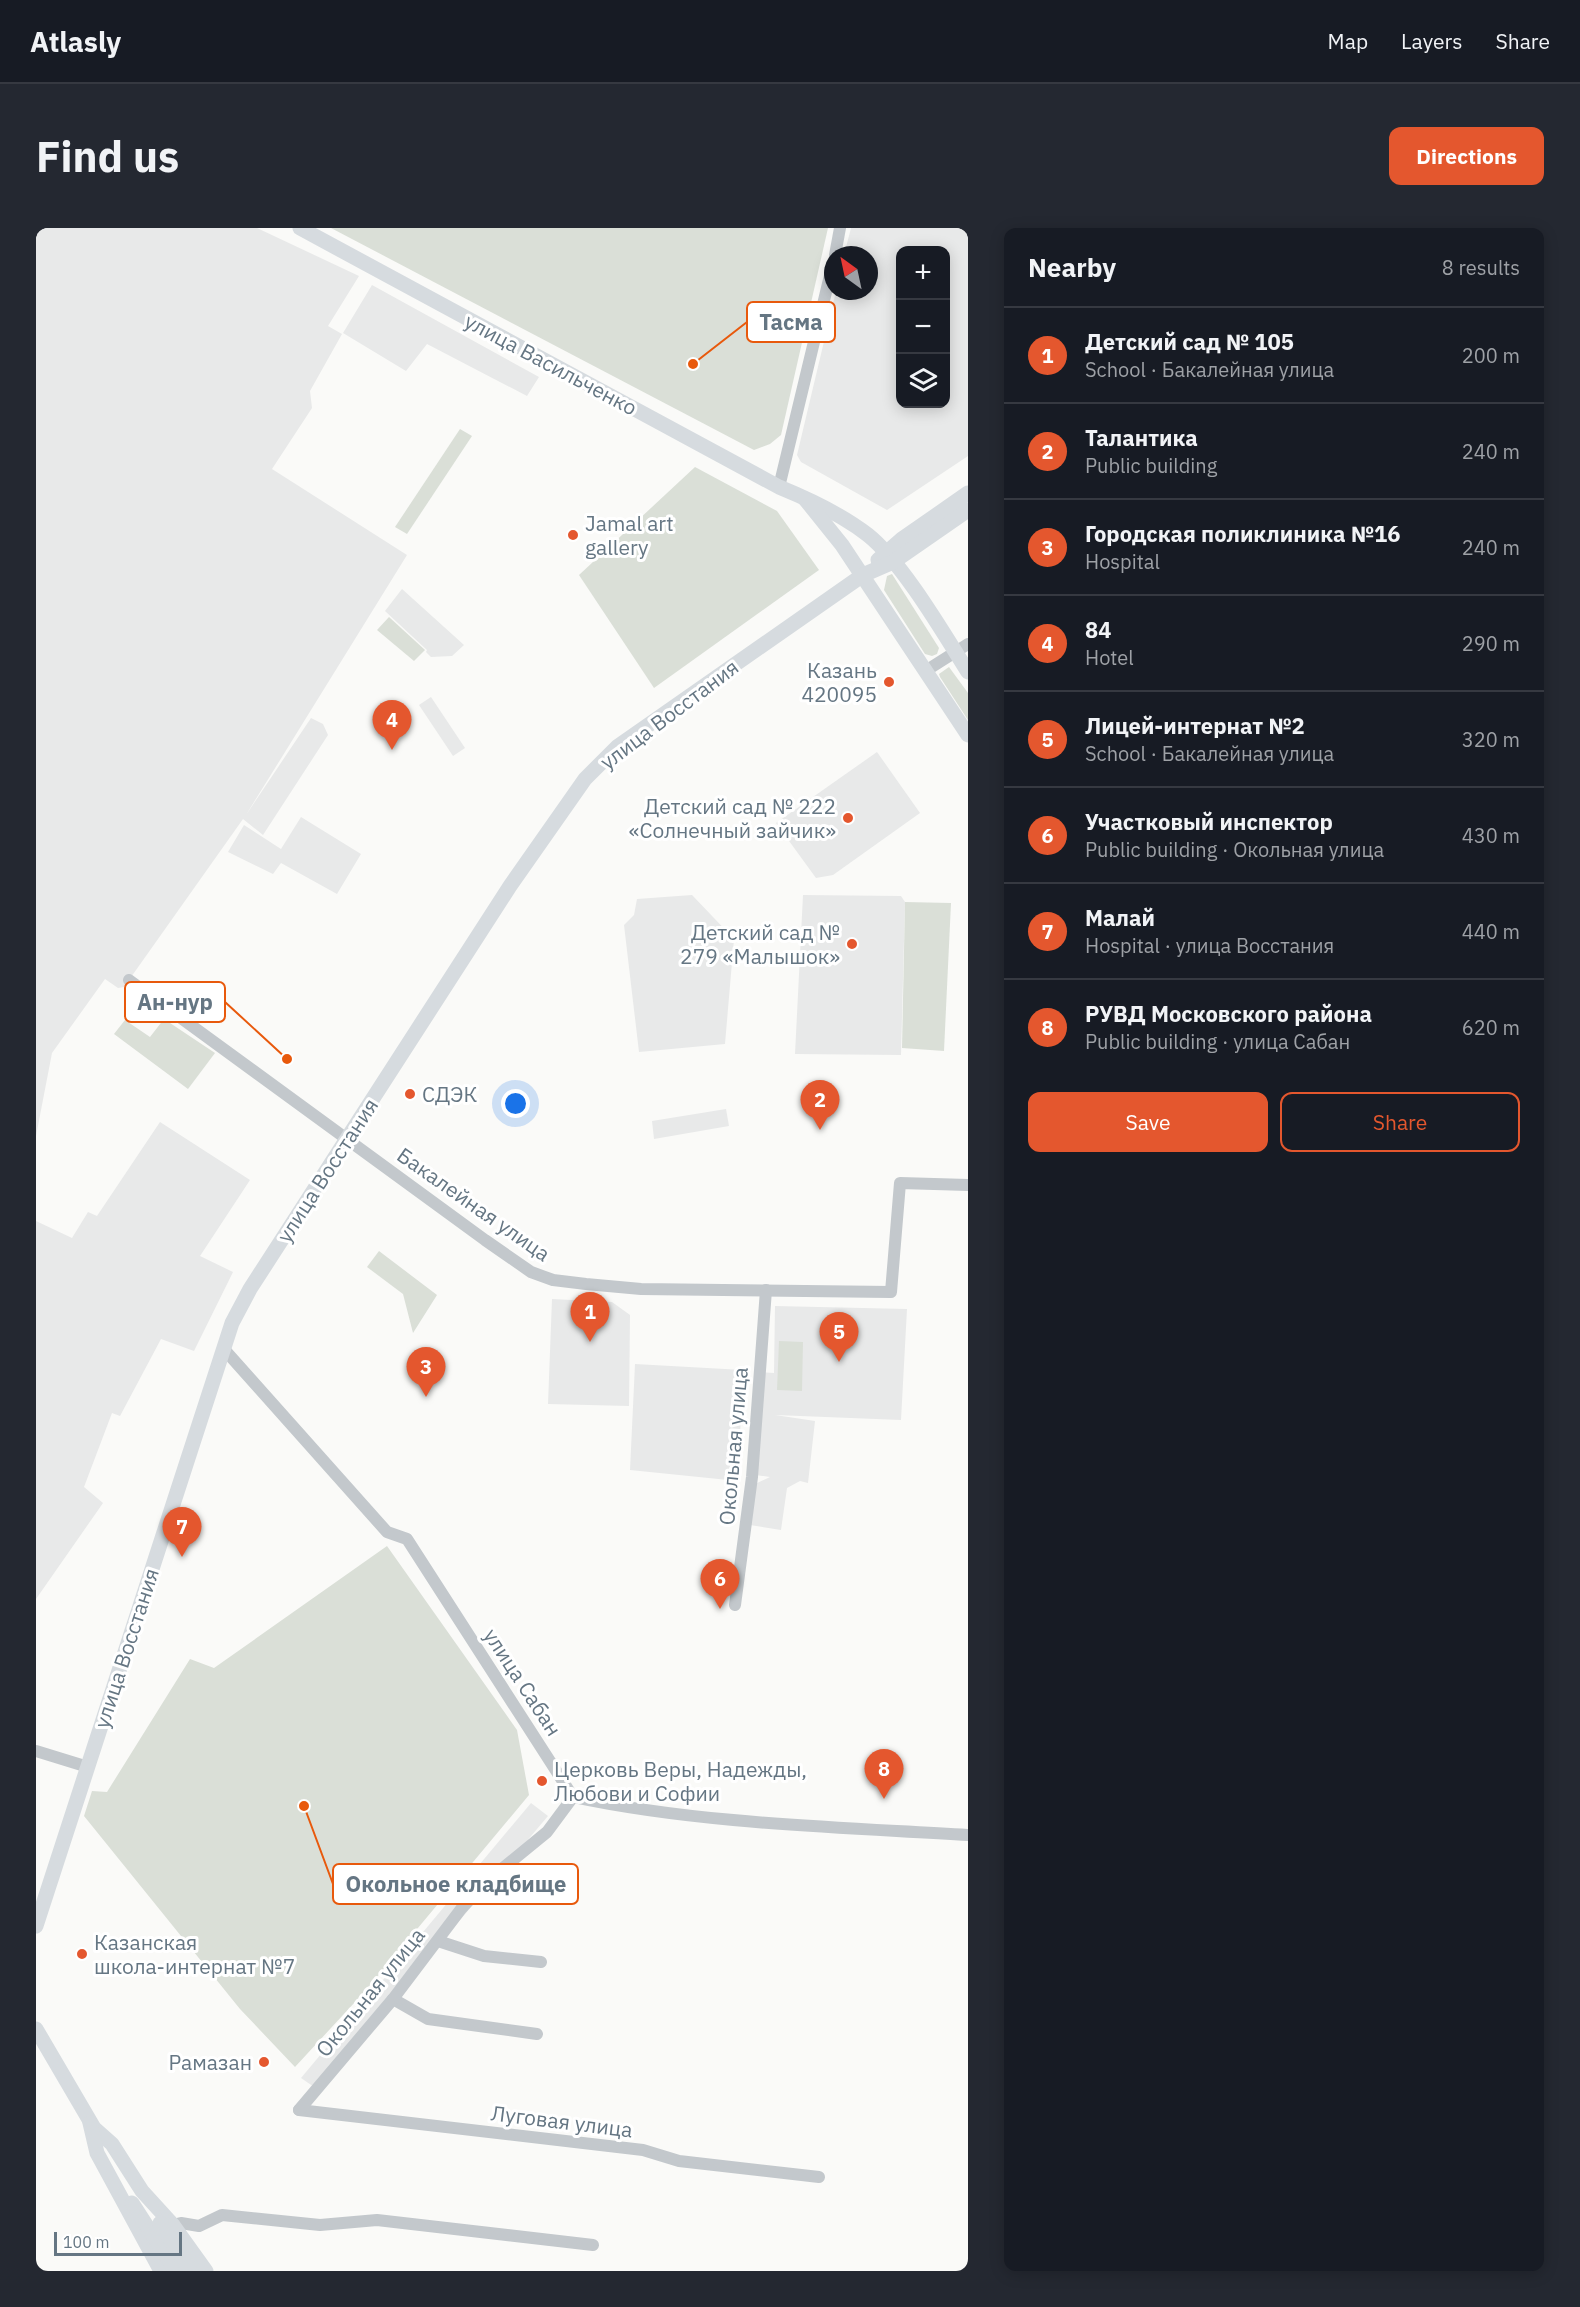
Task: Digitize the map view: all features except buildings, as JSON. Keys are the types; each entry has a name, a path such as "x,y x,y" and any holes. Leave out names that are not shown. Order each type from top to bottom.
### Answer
{"main road":[{"name":"улица Васильченко","path":"300,228 779,487 828,508 869,536 888,558 962,648 968,672"},
{"name":"улица Восстания","path":"888,558 968,493"},
{"path":"803,496 863,575 968,735"},
{"name":"улица Восстания","path":"36,1926 232,1323 250,1289 510,886 585,779 617,747 888,558 968,510"},
{"path":"36,2029 88,2120 95,2136 97,2153 160,2271"},
{"path":"88,2120 112,2144 190,2271"},
{"path":"112,2180 133,2204 176,2271"},
{"path":"142,2191 173,2225 206,2271"}],"street":[{"path":"837,246 840,228"},
{"path":"779,487 824,300"},
{"path":"927,670 962,648"},
{"name":"Бакалейная улица","path":"129,980 348,1137 485,1240 531,1272 544,1278 629,1288 891,1292 900,1183 968,1185"},
{"name":"Окольная улица","path":"735,1605 752,1477 766,1290"},
{"name":"улица Сабан","path":"223,1348 387,1532 407,1539 573,1797"},
{"path":"36,1751 88,1767"},
{"path":"573,1797 612,1805 739,1819 968,1835"},
{"name":"Окольная улица","path":"299,2110 393,1999 461,1909 486,1882 547,1832 573,1797"},
{"path":"438,1941 484,1956 541,1962"},
{"path":"393,1999 428,2019 537,2034"},
{"name":"Луговая улица","path":"299,2110 643,2150 679,2161 819,2177"},
{"path":"173,2225 181,2223 199,2226 222,2215 320,2225 377,2220 593,2245"}],"shaded area":[{"path":"36,228 257,228 359,276 328,326 342,334 310,391 312,408 272,469 407,555 246,815 311,718 323,724 328,735 263,835 243,819 124,987 118,988 105,979 52,1053 36,1136"},
{"path":"331,228 828,228 781,435 770,444 754,450"},
{"path":"851,228 968,228 968,456 887,510 801,462 797,455 834,300 878,300 878,246 846,246"},
{"path":"372,285 539,377 527,396 427,344 406,371 343,333"},
{"path":"460,429 472,436 407,534 395,527"},
{"path":"695,467 777,511 819,570 654,688 579,575"},
{"path":"892,574 939,648 937,654 932,656 925,654 884,590 887,576"},
{"path":"402,589 464,645 452,656 431,657 426,652 427,650 385,611"},
{"path":"389,617 425,650 414,661 377,630"},
{"path":"949,667 968,693 968,720 940,677 939,674"},
{"path":"431,697 465,748 453,756 419,705"},
{"name":"Детский сад № 222 «Солнечный зайчик»","path":"877,752 920,813 833,875 816,878 776,823"},
{"path":"301,817 361,854 337,894 281,863 273,874 228,852 244,825 281,849"},
{"path":"692,895 734,939 725,1044 639,1052 624,925 634,915 637,899"},
{"name":"Детский сад № 279 «Малышок»","path":"803,895 901,896 905,902 901,1055 795,1054"},
{"path":"905,902 951,903 944,1051 902,1048"},
{"path":"164,1019 215,1053 188,1089 114,1034 125,1020 150,1037"},
{"path":"726,1109 729,1126 654,1139 652,1121"},
{"path":"160,1122 250,1180 200,1256 233,1272 194,1351 161,1339 120,1416 112,1413 84,1487 103,1503 36,1599 36,1221 72,1238 88,1212 97,1216"},
{"path":"379,1251 437,1295 413,1333 403,1294 367,1267"},
{"path":"552,1299 612,1302 630,1315 629,1406 548,1404"},
{"path":"775,1306 907,1309 901,1420 775,1415 815,1421 808,1483 800,1481 787,1488 781,1530 750,1525 753,1485 770,1477 749,1474 756,1372 774,1373"},
{"path":"779,1341 803,1342 802,1391 777,1390"},
{"path":"635,1364 743,1370 738,1481 630,1470"},
{"path":"387,1546 517,1730 529,1795 367,1989 295,2067 240,2009 84,1816 92,1791 107,1792 190,1659 214,1668"},
{"path":"531,1803 548,1816 317,2089 301,2078"}],"place":[{"name":"Тасма","path":"693,364"},
{"name":"Jamal art gallery","path":"573,535"},
{"name":"Казань 420095","path":"889,682"},
{"name":"84","path":"392,750"},
{"name":"Детский сад № 222 «Солнечный зайчик»","path":"848,818"},
{"name":"Детский сад № 279 «Малышок»","path":"852,944"},
{"name":"Ан-нур","path":"287,1059"},
{"name":"СДЭК","path":"410,1094"},
{"name":"Талантика","path":"820,1130"},
{"name":"Детский сад № 105","path":"590,1342"},
{"name":"Лицей-интернат №2","path":"839,1362"},
{"name":"Городская поликлиника №16","path":"426,1397"},
{"name":"Малай","path":"182,1557"},
{"name":"Участковый инспектор","path":"720,1609"},
{"name":"Церковь Веры, Надежды, Любови и Софии","path":"542,1781"},
{"name":"РУВД Московского района","path":"884,1799"},
{"name":"Окольное кладбище","path":"304,1806"},
{"name":"Казанская школа-интернат №7","path":"82,1954"},
{"name":"Рамазан","path":"264,2062"}]}
